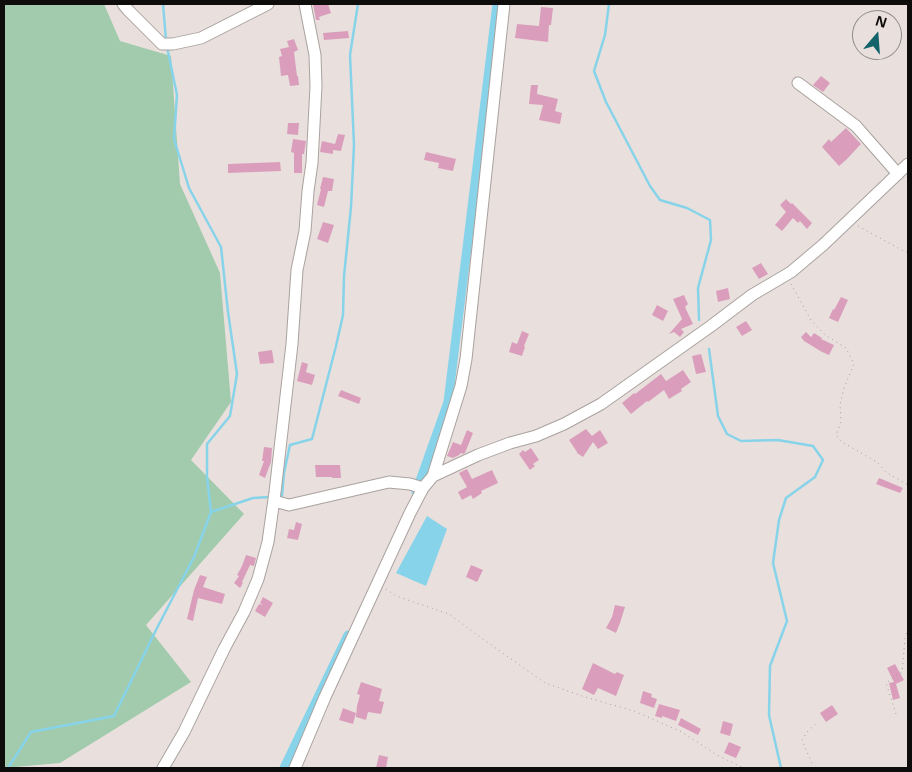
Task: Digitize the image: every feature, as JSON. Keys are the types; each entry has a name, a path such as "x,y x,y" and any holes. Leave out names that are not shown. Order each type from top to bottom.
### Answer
{"street":[{"path":"123,4 162,44 174,44 201,38 268,4"},
{"path":"162,768 184,732 244,612 258,580 268,542 292,344 297,270 305,231 312,163 316,86 315,55 305,4"},
{"path":"295,768 325,697 378,582 423,488 433,476 462,386 504,4"},
{"path":"798,83 856,126 898,174"},
{"path":"433,476 478,455 536,436 564,424 601,404 712,326 752,295 786,275 823,245 908,164"},
{"path":"274,501 289,505 389,482 410,484 423,488"}],"path":[{"path":"848,221 900,250 908,252"},
{"path":"786,275 811,320 824,334 846,348 854,364 844,388 840,405 841,422 836,434 842,442 877,462 886,472 908,485"},
{"path":"378,582 396,596 449,614 545,683 634,711 682,732 717,755 743,768"},
{"path":"896,714 886,683 902,672 908,627"},
{"path":"813,768 802,740 818,722"}],"green space":[{"path":"4,4 104,4 120,41 171,56 180,184 220,273 231,402 191,460 244,514 146,625 191,682 60,763 4,768"}],"water":[{"path":"427,516 447,529 426,586 396,573"}],"building":[{"path":"313,4 328,4 331,13 319,17 320,20 316,20"},
{"path":"541,7 553,8 548,42 515,38 517,24 539,26"},
{"path":"348,31 349,38 324,40 323,33"},
{"path":"294,39 298,50 294,52 299,85 290,86 288,75 281,76 279,57 282,56 280,49 289,47 287,41"},
{"path":"821,76 830,83 823,92 813,85"},
{"path":"531,85 538,85 537,94 558,99 555,111 562,113 560,124 539,120 543,105 529,104"},
{"path":"288,123 299,123 298,135 287,134"},
{"path":"846,128 861,144 839,166 822,147 829,139 831,142"},
{"path":"338,134 345,135 341,151 333,150 333,154 320,152 322,141 335,144"},
{"path":"293,139 306,141 304,154 302,154 302,173 294,173 294,153 291,152"},
{"path":"426,152 456,159 453,171 438,168 439,163 424,160"},
{"path":"280,162 281,171 228,173 228,164"},
{"path":"323,177 334,179 332,191 328,191 324,207 317,205"},
{"path":"786,199 812,223 807,229 800,221 798,223 793,218 782,231 775,225 786,212 780,205"},
{"path":"323,222 334,225 328,243 317,239"},
{"path":"761,263 768,274 759,279 752,268"},
{"path":"728,288 730,299 718,302 716,291"},
{"path":"684,295 688,304 685,307 693,324 681,329 684,332 680,337 674,332 669,334 682,319 673,299"},
{"path":"841,297 848,300 838,322 829,318"},
{"path":"657,305 668,311 663,321 652,315"},
{"path":"746,321 752,330 742,336 736,327"},
{"path":"522,331 529,334 522,356 509,352 512,342 517,344"},
{"path":"806,332 811,337 814,333 821,339 834,345 829,355 804,341 801,337"},
{"path":"272,350 274,363 260,364 258,352"},
{"path":"701,354 706,372 696,374 692,356"},
{"path":"302,362 308,364 306,372 315,375 312,385 297,381"},
{"path":"683,370 691,382 681,389 682,391 669,399 664,390 631,414 622,403 661,374 666,381"},
{"path":"341,390 361,398 359,404 338,396"},
{"path":"586,429 592,436 600,430 608,443 598,449 593,442 583,457 577,453 569,440"},
{"path":"467,430 473,433 465,453 461,453 453,458 447,456 453,442 461,445"},
{"path":"264,447 272,448 271,462 265,478 259,475 264,461 262,461"},
{"path":"531,448 539,460 533,464 535,466 530,470 519,454 523,450 525,452"},
{"path":"315,465 340,465 341,478 316,477"},
{"path":"467,469 472,479 492,470 498,483 481,491 482,493 473,499 471,495 462,500 458,492 467,487 459,473"},
{"path":"879,478 903,488 900,493 876,484"},
{"path":"296,522 302,524 298,540 287,538 289,529 294,530"},
{"path":"246,555 256,558 254,566 250,565 240,588 234,583 239,576 237,575"},
{"path":"471,565 483,570 477,582 466,577"},
{"path":"200,575 207,577 203,587 225,594 222,604 198,598 193,621 187,619 194,590"},
{"path":"263,597 273,603 265,617 255,611 259,604 263,605 260,603"},
{"path":"615,605 625,607 616,633 606,628 612,617"},
{"path":"593,663 615,674 617,672 624,675 616,696 598,688 594,695 582,689"},
{"path":"895,664 904,680 896,684 900,698 893,700 889,683 894,682 887,668"},
{"path":"361,682 382,689 379,701 384,702 381,714 368,712 366,720 356,717 360,695 357,694"},
{"path":"643,691 652,694 651,697 657,699 654,708 640,703"},
{"path":"659,704 680,710 676,721 662,716 662,718 655,716"},
{"path":"832,705 838,714 826,722 820,713"},
{"path":"343,708 356,713 353,724 339,720"},
{"path":"681,718 701,729 698,735 678,725"},
{"path":"723,721 733,724 730,736 720,733"},
{"path":"729,742 741,747 736,758 724,753"},
{"path":"379,755 388,757 386,768 376,768"}],"waterway":[{"path":"163,4 166,40"},
{"path":"278,496 282,496 284,473 290,445 312,439 343,315 344,276 351,207 354,145 350,55 358,4"},
{"path":"416,492 448,402 497,4"},
{"path":"609,4 605,35 594,71 606,102 650,186 660,200 687,208 710,220 711,240 698,288 699,320"},
{"path":"8,768 31,732 114,716 194,557 211,512 207,477 207,444 230,416 237,374 221,247 189,188 174,139 177,95 167,47"},
{"path":"709,349 718,416 727,434 741,441 778,440 813,446 823,460 815,477 786,498 779,520 773,563 787,621 770,666 769,715 781,768"},
{"path":"211,512 253,498 270,497"},
{"path":"284,768 348,635"}]}
